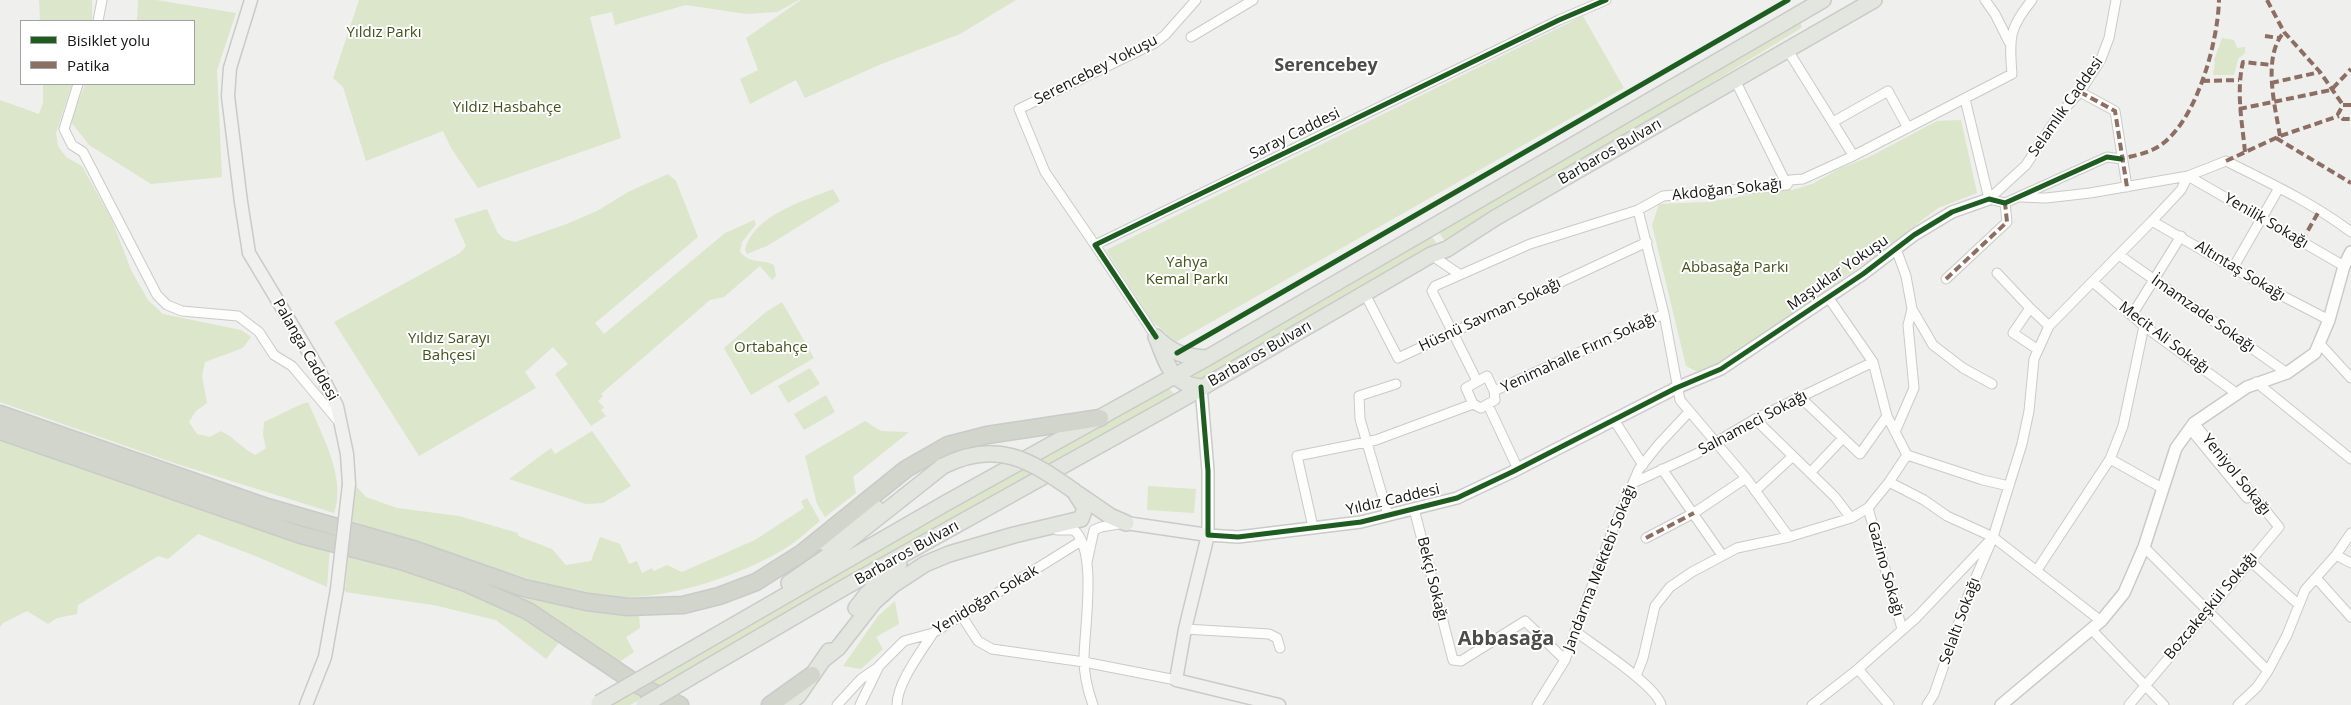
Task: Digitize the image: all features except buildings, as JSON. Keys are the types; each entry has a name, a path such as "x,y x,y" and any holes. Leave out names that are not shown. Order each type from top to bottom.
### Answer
{"highway":[{"path":"0,414 34,434 301,535 401,561 466,582 528,611 640,686 680,705"},
{"path":"0,431 34,434 292,515 416,550 524,588 570,599 628,607 683,605 734,591 770,574 815,543 906,470 948,444 987,435 1100,418"},
{"path":"770,705 812,675"}],"main road":[{"name":"Palanga Caddesi","path":"252,0 230,68 228,96 249,253 318,368 337,406 347,454 349,484 337,589 324,657 306,705"},
{"path":"1792,17 1797,4 1796,0"},
{"path":"1831,0 1834,12 1843,19"},
{"name":"Barbaros Bulvarı","path":"644,705 921,545 1447,249 1495,218 1787,48 1843,19 1874,0"},
{"path":"1803,39 1810,25 1814,2"},
{"name":"Barbaros Bulvarı","path":"597,704 1207,358 1792,17 1814,2"},
{"path":"1156,337 1166,347 1183,356 1207,358"},
{"path":"1156,337 1173,376 1186,384 1201,388"},
{"path":"770,574 800,560 910,485 943,466 977,454 1003,454 1030,462 1110,516 1126,523"},
{"path":"752,615 765,600 838,549 943,466"},
{"path":"824,659 838,648 879,597 926,564 956,552 1081,519 1085,508 1074,491"},
{"name":"Yıldız Caddesi","path":"1126,523 1208,536"},
{"path":"1208,536 1185,629 1176,680 1279,705"},
{"path":"786,705 798,696 867,594 921,545"}],"street":[{"path":"98,20 102,0"},
{"name":"Serencebey Yokuşu","path":"1096,245 1045,172 1019,109 1155,44 1196,0"},
{"path":"1191,37 1253,0"},
{"name":"Saray Caddesi","path":"1096,245 1559,20 1606,0"},
{"path":"1985,0 2010,42"},
{"path":"2010,42 2014,24 2032,0"},
{"name":"Selamlık Caddesi","path":"1989,199 2026,165 2058,116 2080,92 2101,59 2108,38 2116,0"},
{"name":"Akdoğan Sokağı","path":"1452,332 1432,291 1435,286 1530,244 1638,210 1663,196 1787,185 1790,180 1803,179 1908,128 2012,74 2010,42"},
{"path":"1787,48 1853,155"},
{"path":"1735,80 1787,185"},
{"path":"78,85 64,130 72,145 83,152 157,296 167,305 182,311 238,316 259,332 274,355 292,366 342,426"},
{"path":"1833,122 1888,91 1908,128"},
{"path":"2080,92 2115,111 2126,187"},
{"path":"1965,99 1989,199 2004,203 2108,157 2121,159"},
{"path":"2020,197 2046,198 2126,187 2188,176 2226,161 2279,188 2338,222 2351,232"},
{"name":"Yenilik Sokağı","path":"2188,176 2344,266"},
{"name":"Selaltı Sokağı","path":"1927,705 1934,694 1974,580 1993,537 2010,486 2029,411 2034,359 2037,349 2049,326 2181,190 2188,176"},
{"path":"2233,268 2279,188"},
{"name":"Maşuklar Yokuşu","path":"1676,388 1721,369 1828,297 1914,235 1952,212 1989,199"},
{"path":"1946,279 2007,222 2004,203"},
{"path":"1638,210 1664,314 1676,388 1680,400 1688,413 1746,478 1790,537"},
{"name":"Altıntaş Sokağı","path":"2152,221 2182,236 2233,268 2329,320"},
{"path":"2132,315 2182,236"},
{"name":"Hüsnü Savman Sokağı","path":"1366,294 1398,358 1647,242"},
{"path":"1096,245 1156,337"},
{"path":"1896,249 1906,276 1912,309 1933,344 1963,368 1992,384"},
{"path":"2001,705 2101,621 2124,593 2144,547 2176,448 2192,426 2236,393 2256,382 2287,373 2305,362 2315,353 2329,320 2344,266 2351,252"},
{"name":"İmamzade Sokağı","path":"2119,255 2287,373"},
{"path":"1432,256 1459,274"},
{"path":"1997,273 2049,326"},
{"name":"Mecit Ali Sokağı","path":"2093,282 2144,326 2236,393"},
{"path":"1828,297 1873,362 1887,416 1907,455 1983,480 2010,486"},
{"path":"2030,308 2013,333 2037,349"},
{"path":"1895,432 1914,388 1908,326 1912,309"},
{"name":"Yenimahalle Fırın Sokağı","path":"1494,392 1664,314"},
{"path":"2037,570 2110,460 2123,426 2144,326"},
{"path":"1452,332 1477,381"},
{"path":"2320,344 2351,378"},
{"name":"Salnameci Sokağı","path":"1633,483 1716,443 1756,419 1873,362"},
{"path":"1487,376 1494,392 1495,400 1481,408 1473,404 1466,388 1487,376"},
{"path":"2256,382 2351,459"},
{"path":"1388,515 1360,419 1359,396 1396,384"},
{"path":"1201,388 1208,471 1208,536"},
{"name":"Yıldız Caddesi","path":"1208,536 1238,537 1361,522 1457,498 1676,388"},
{"path":"1801,398 1860,454 1887,416"},
{"path":"1313,527 1297,456 1368,442 1473,404"},
{"path":"1488,404 1518,469"},
{"name":"Jandarma Mektebi Sokağı","path":"1537,705 1565,660 1613,529 1633,483 1658,444 1688,413"},
{"path":"1756,419 1835,497 1851,518"},
{"path":"1614,420 1643,465"},
{"name":"Yeniyol Sokağı","path":"2192,426 2277,529"},
{"path":"1810,473 1844,438"},
{"path":"1636,676 1643,658 1655,606 1670,587 1737,548 1790,537 1851,518 1868,508 1889,482 1907,455"},
{"path":"1755,492 1793,456"},
{"path":"2110,460 2162,488"},
{"path":"1662,469 1722,555"},
{"path":"1646,538 1694,513 1746,478"},
{"path":"1889,482 1924,500 1947,516 1993,537 2101,621"},
{"name":"Gazino Sokağı","path":"1868,508 1902,629"},
{"name":"Bekçi Sokağı","path":"1414,509 1453,660 1461,662 1526,621 1565,660"},
{"path":"1093,705 1084,662 1087,562 1094,530 1126,523"},
{"path":"1044,529 1074,530 1081,541 1087,562"},
{"name":"Bozcakeşkül Sokağı","path":"2129,705 2277,529"},
{"path":"2238,705 2268,671 2287,635 2305,590 2336,556 2351,533"},
{"path":"1812,705 1858,669 1917,617 1993,537"},
{"name":"Yenidoğan Sokak","path":"860,705 879,666 904,641 933,633 1081,541"},
{"path":"2144,547 2268,671"},
{"path":"2336,556 2351,563"},
{"path":"2249,560 2298,604"},
{"path":"1959,572 1974,580"},
{"path":"2317,579 2351,617"},
{"path":"961,615 978,641 992,649 1084,662 1176,680"},
{"path":"1185,629 1269,634 1277,638 1280,648"},
{"path":"2091,629 2164,705"},
{"path":"1575,631 1636,676 1659,699 1661,705"},
{"path":"897,705 907,675 933,633"},
{"path":"837,705 861,679 879,666"},
{"path":"1858,669 1889,705"}],"green space":[{"path":"39,0 92,0 92,20 40,20"},
{"path":"138,0 156,0 236,13 217,70 222,177 151,184 89,145 71,122 85,85 195,85 195,20 137,20"},
{"name":"Yıldız Hasbahçe","path":"359,0 799,0 777,12 746,14 686,5 615,25 612,12 590,17 621,138 478,188 451,148 443,131 366,161 343,87 333,78"},
{"path":"801,0 1016,0 960,34 879,65 805,98 796,80 750,104 740,79 758,70 746,38"},
{"name":"Yahya Kemal Parkı","path":"1583,16 1624,88 1176,342 1152,321 1106,250"},
{"path":"1800,21 1802,27 1798,30 1685,99 1444,240 1438,231"},
{"path":"2222,38 2234,40 2237,48 2245,47 2245,53 2238,59 2234,75 2213,75 2214,60"},
{"path":"43,85 72,85 56,133 58,146 66,157 82,166 112,220 131,270 148,300 163,314 241,330 251,337 243,348 205,362 202,376 207,403 196,411 189,422 197,434 210,437 221,431 255,455 266,448 263,435 264,422 308,402 331,456 335,471 337,500 334,513 177,464 0,402 0,100 39,114 43,103"},
{"name":"Abbasağa Parkı","path":"1961,120 1977,193 1938,208 1885,249 1718,365 1698,372 1686,366 1652,225 1659,204 1705,202 1734,198 1762,191 1792,190 1812,184 1841,168 1869,157 1937,121"},
{"name":"Yıldız Sarayı Bahçesi","path":"668,174 676,181 698,237 595,323 604,334 725,233 754,220 756,224 742,242 740,251 751,260 774,265 776,276 772,280 760,266 724,297 710,300 601,394 603,396 598,401 604,407 601,410 606,416 591,426 555,374 568,364 553,347 525,372 536,388 419,456 334,322 460,253 466,246 454,219 487,209 497,232 504,239 515,242 597,211 628,192"},
{"path":"833,189 840,201 767,246 747,254 745,250 750,238 758,227 769,218 795,204"},
{"path":"1431,235 1437,244 1196,383 1193,373"},
{"name":"Ortabahçe","path":"782,302 814,358 751,395 724,348 766,312"},
{"path":"810,368 820,384 788,403 778,386"},
{"path":"1168,387 1175,395 630,705 610,705 807,589"},
{"path":"826,395 835,412 804,430 794,414"},
{"path":"865,421 881,431 909,432 853,477 856,493 825,517 817,504 805,456"},
{"path":"592,431 631,486 603,503 586,504 509,479 551,448 555,454"},
{"path":"0,437 330,548 327,587 258,557 198,534 168,559 158,556 78,605 77,614 57,618 48,624 27,611 3,623 0,627"},
{"path":"355,485 366,497 397,508 459,516 518,533 518,536 552,549 566,565 591,561 600,537 620,544 629,564 637,561 642,573 652,568 654,571 667,565 682,572 755,540 804,508 801,501 807,498 820,521 781,551 728,576 667,593 648,596 611,597 574,592 538,582 352,521"},
{"path":"1148,486 1196,489 1194,513 1147,510"},
{"path":"348,553 427,576 514,611 561,640 546,659 496,620 433,605 345,592"},
{"path":"522,593 569,607 639,614 640,628 626,637 634,652 618,663 520,596"},
{"path":"895,601 899,624 876,637 883,649 861,669 843,666 878,616"}],"marked path":[{"path":"2117,159 2138,155 2154,149 2169,139 2181,123 2202,83 2209,61 2218,18 2219,0"},
{"path":"2267,0 2284,32 2320,72 2343,105"},
{"path":"2280,136 2273,97 2272,68 2277,42 2284,32"},
{"path":"2265,36 2279,38"},
{"path":"2245,152 2240,95 2243,62 2272,65"},
{"path":"2239,109 2331,90 2351,69"},
{"path":"2271,83 2320,72"},
{"path":"2202,81 2239,80"},
{"path":"2080,92 2115,111 2127,187"},
{"path":"2351,105 2343,105 2338,114 2343,119 2351,119"},
{"path":"2226,161 2280,136 2339,116"},
{"path":"2276,138 2351,183"},
{"path":"1946,279 2007,222 2005,203"},
{"path":"2302,241 2319,211"},
{"path":"1646,538 1694,513"}],"cycle path":[{"path":"1156,337 1095,245 1559,20 1606,0"},
{"path":"1177,353 1788,0"},
{"path":"1201,387 1208,471 1208,535 1238,537 1361,522 1457,498 1676,388 1721,369 1863,274 1914,235 1952,212 1989,199 2005,203 2107,157 2121,159"}],"district":[{"name":"Serencebey","path":"1326,66"},
{"name":"Abbasağa","path":"1506,639"}],"park label":[{"name":"Yıldız Parkı","path":"384,33"}]}
